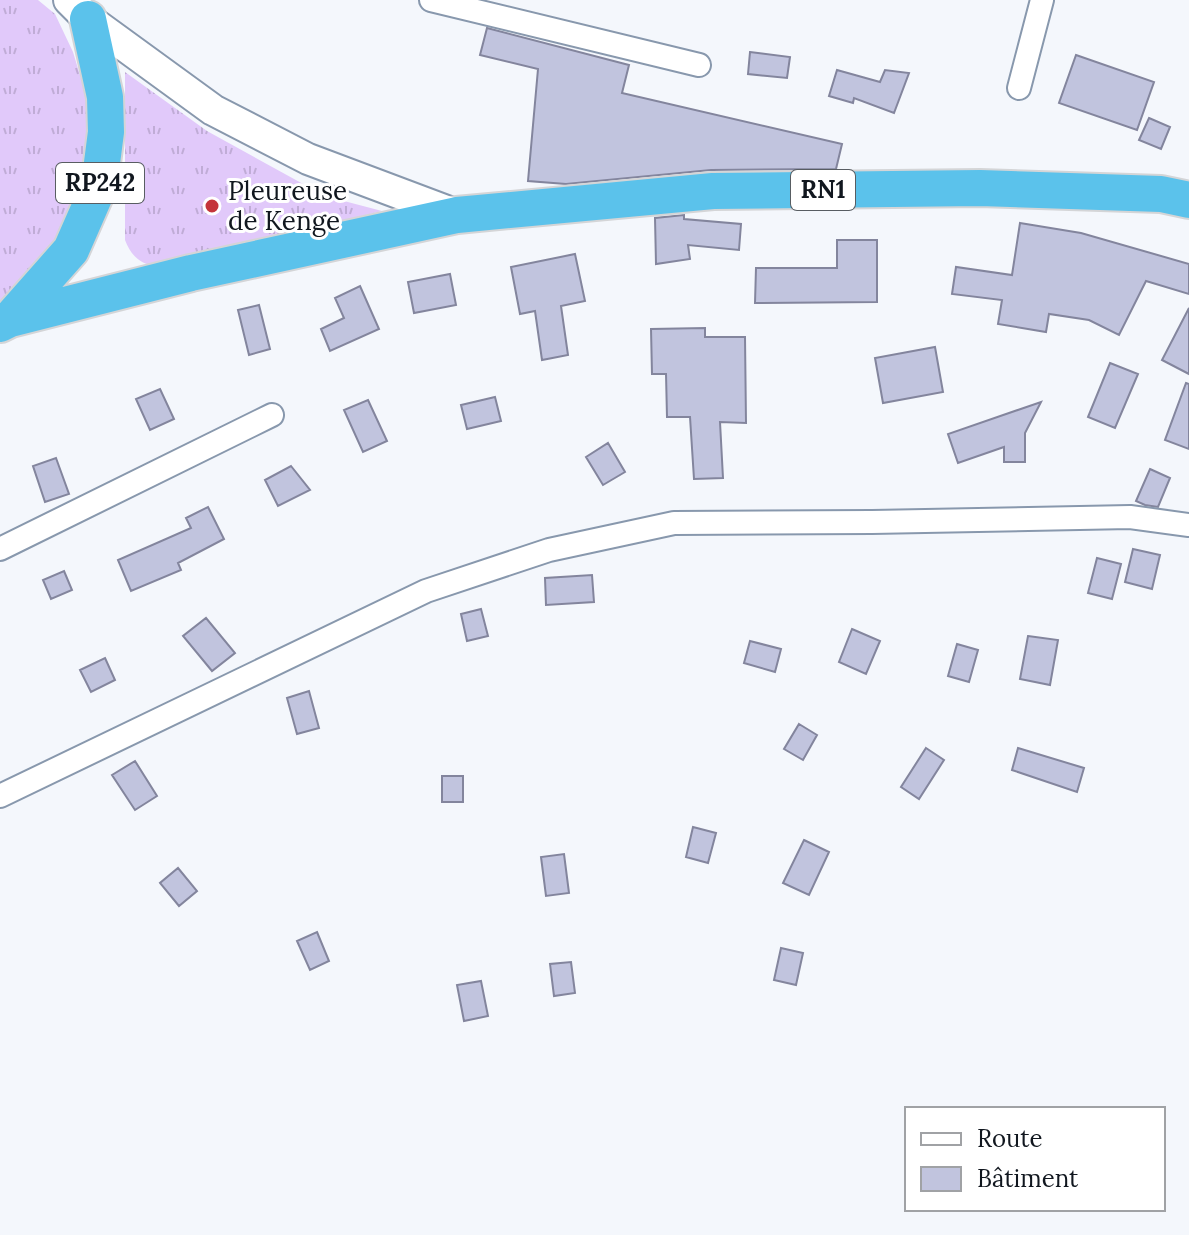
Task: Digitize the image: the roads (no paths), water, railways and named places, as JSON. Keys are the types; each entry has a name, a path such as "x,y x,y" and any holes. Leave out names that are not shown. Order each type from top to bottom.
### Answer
{"highway":[{"name":"RP242","path":"5,322 71,250 99,186 106,132 105,97 79,10"},
{"name":"RN1","path":"5,322 191,273 457,215 713,191 980,188 1161,194 1189,200"}],"main road":[{"name":"RP242","path":"79,10 213,110 308,159 457,215"}],"street":[{"path":"431,0 479,6 699,65"},
{"path":"1019,88 1039,1"},
{"path":"0,549 272,415"},
{"path":"0,796 426,591 549,550 674,523 1130,517 1189,525"}],"place":[{"name":"Pleureuse de Kenge","path":"212,206"}]}
